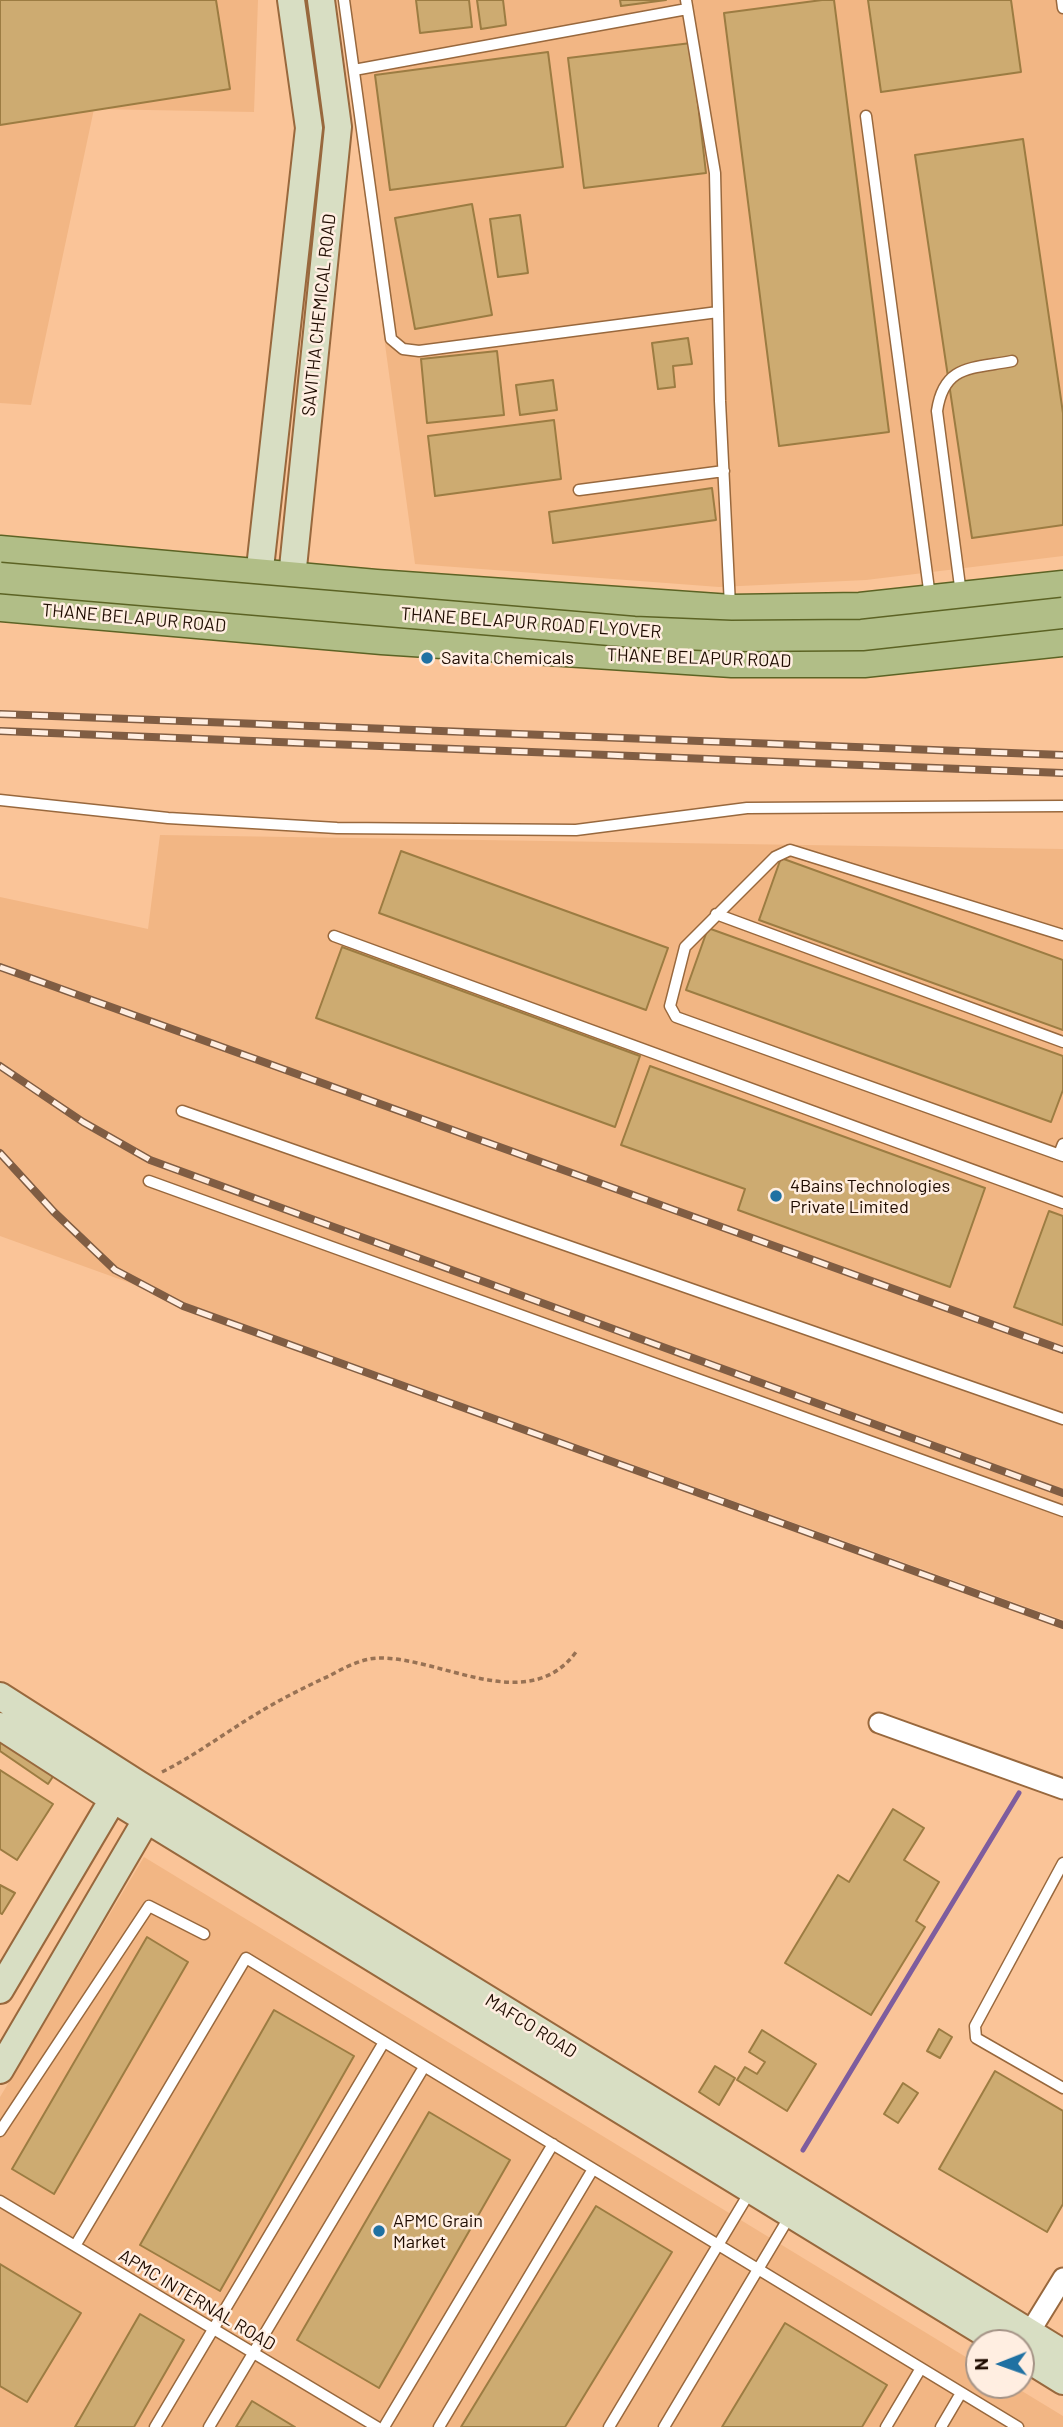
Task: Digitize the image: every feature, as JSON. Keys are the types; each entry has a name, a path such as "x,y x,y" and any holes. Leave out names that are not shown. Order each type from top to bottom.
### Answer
{"main road":[{"name":"SAVITHA CHEMICAL ROAD","path":"254,628 309,128 291,0"},
{"name":"SAVITHA CHEMICAL ROAD","path":"286,631 338,127 321,0"},
{"path":"0,551 292,578 731,610 860,608 1063,586"},
{"name":"THANE BELAPUR ROAD FLYOVER","path":"0,578 634,632 731,636 862,635 1063,613"},
{"name":"THANE BELAPUR ROAD","path":"0,606 286,631 732,662 864,662 1063,641"},
{"name":"MAFCO ROAD","path":"0,1696 136,1796"},
{"name":"MAFCO ROAD","path":"0,1726 136,1796 1000,2329"},
{"path":"0,1990 8,1957 136,1796"},
{"path":"0,2070 136,1796"},
{"name":"MAFCO ROAD","path":"797,2204 980,2329"},
{"name":"MAFCO ROAD","path":"1035,2347 1063,2353"},
{"name":"MAFCO ROAD","path":"1035,2354 1063,2381"}],"street":[{"path":"879,1723 1063,1789"},
{"path":"1033,2329 1063,2278"}],"lane":[{"path":"344,0 391,339 403,349 419,351 718,312"},
{"path":"1062,0 1063,8"},
{"path":"354,70 686,4 715,173 731,610"},
{"path":"866,116 930,601"},
{"path":"961,597 937,411 939,399 946,382 955,372 1012,361"},
{"path":"579,490 724,471"},
{"path":"0,800 168,818 337,828 576,830 747,808 1063,806"},
{"path":"1062,1151 676,1017 670,1006 685,947 775,856 790,850 1063,935"},
{"path":"716,914 1063,1042"},
{"path":"334,936 1063,1203"},
{"path":"182,1111 1063,1419"},
{"path":"149,1181 1063,1511"},
{"path":"1063,1863 975,2026 976,2038 1063,2088"},
{"path":"0,2131 149,1906 204,1934"},
{"path":"75,2246 246,1958 1018,2427"},
{"path":"155,2427 384,2042"},
{"path":"209,2427 424,2067"},
{"path":"384,2427 553,2144"},
{"path":"439,2427 593,2169"},
{"path":"609,2427 757,2180"},
{"name":"APMC INTERNAL ROAD","path":"0,2201 377,2427"},
{"path":"664,2427 797,2204"},
{"path":"886,2427 921,2368"},
{"path":"941,2427 961,2393"}],"path":[{"path":"136,1796 171,1768 294,1692 353,1664 377,1657 399,1659 471,1679 519,1681 550,1675 566,1666 576,1653"}],"shaded area":[{"path":"0,0 258,0 254,112 94,109 31,405 0,403"},
{"path":"338,0 1063,0 1063,556 866,580 719,587 415,564"},
{"path":"160,835 1063,849 1063,1620 0,1236 0,897 148,929"},
{"name":"APMC Grain Market","path":"144,1857 965,2356 965,2399 1035,2399 1063,2416 1063,2427 0,2427 0,2097"}],"building":[{"path":"0,0 216,0 230,89 0,125"},
{"path":"416,0 469,0 472,27 420,33"},
{"path":"477,0 503,0 506,25 481,29"},
{"path":"620,0 666,0 621,6"},
{"path":"834,0 889,432 779,446 724,13"},
{"path":"868,0 1011,0 1021,72 881,92"},
{"path":"691,43 706,173 584,188 568,58"},
{"path":"548,52 563,167 390,190 375,75"},
{"path":"1023,139 1063,413 1063,525 972,538 915,155"},
{"path":"472,204 492,315 415,329 395,218"},
{"path":"520,215 528,273 498,277 490,219"},
{"path":"688,338 692,364 673,366 675,387 658,389 652,343"},
{"path":"497,351 504,415 427,423 421,359"},
{"path":"553,380 557,410 520,415 516,385"},
{"path":"554,420 561,479 435,496 428,436"},
{"path":"712,488 716,520 553,543 549,512"},
{"path":"401,851 668,948 646,1010 379,913"},
{"path":"781,858 1063,960 1063,1030 759,920"},
{"path":"708,928 1063,1056 1063,1090 1051,1122 686,990"},
{"path":"342,947 640,1056 615,1127 316,1018"},
{"path":"650,1066 985,1188 950,1287 738,1210 745,1189 621,1145"},
{"path":"1049,1211 1063,1216 1063,1325 1014,1307"},
{"path":"0,1730 58,1769 48,1784 0,1751"},
{"path":"0,1770 53,1804 17,1860 0,1849"},
{"path":"893,1809 924,1828 904,1860 939,1882 916,1921 925,1927 871,2015 785,1963 838,1875 849,1882"},
{"path":"0,1885 15,1893 2,1914 0,1913"},
{"path":"147,1937 188,1962 54,2194 12,2169"},
{"path":"274,2010 354,2056 220,2291 140,2245"},
{"path":"939,2029 952,2037 940,2058 927,2051"},
{"path":"762,2030 816,2064 787,2111 737,2080 745,2067 757,2074 765,2062 749,2052"},
{"path":"715,2066 735,2078 719,2105 699,2092"},
{"path":"995,2071 1063,2111 1063,2204 1047,2232 939,2169"},
{"path":"903,2083 918,2093 898,2123 884,2114"},
{"path":"429,2112 510,2160 379,2388 297,2340"},
{"path":"596,2206 672,2252 565,2427 461,2427"},
{"path":"0,2264 81,2313 27,2402 0,2386"},
{"path":"140,2314 184,2340 134,2427 75,2427"},
{"path":"785,2323 887,2385 862,2427 722,2427"},
{"path":"252,2401 295,2427 236,2427"}],"waterway":[{"path":"803,2150 1019,1793"}],"railway":[{"path":"0,714 1063,755"},
{"path":"0,731 1063,773"},
{"path":"0,967 1063,1350"},
{"path":"0,1066 83,1122 150,1160 1063,1493"},
{"path":"0,1153 54,1212 115,1270 183,1306 1063,1625"}],"place":[{"name":"Savita Chemicals","path":"427,658"},
{"name":"4Bains Technologies Private Limited","path":"776,1196"},
{"name":"APMC Grain Market","path":"379,2231"}]}
